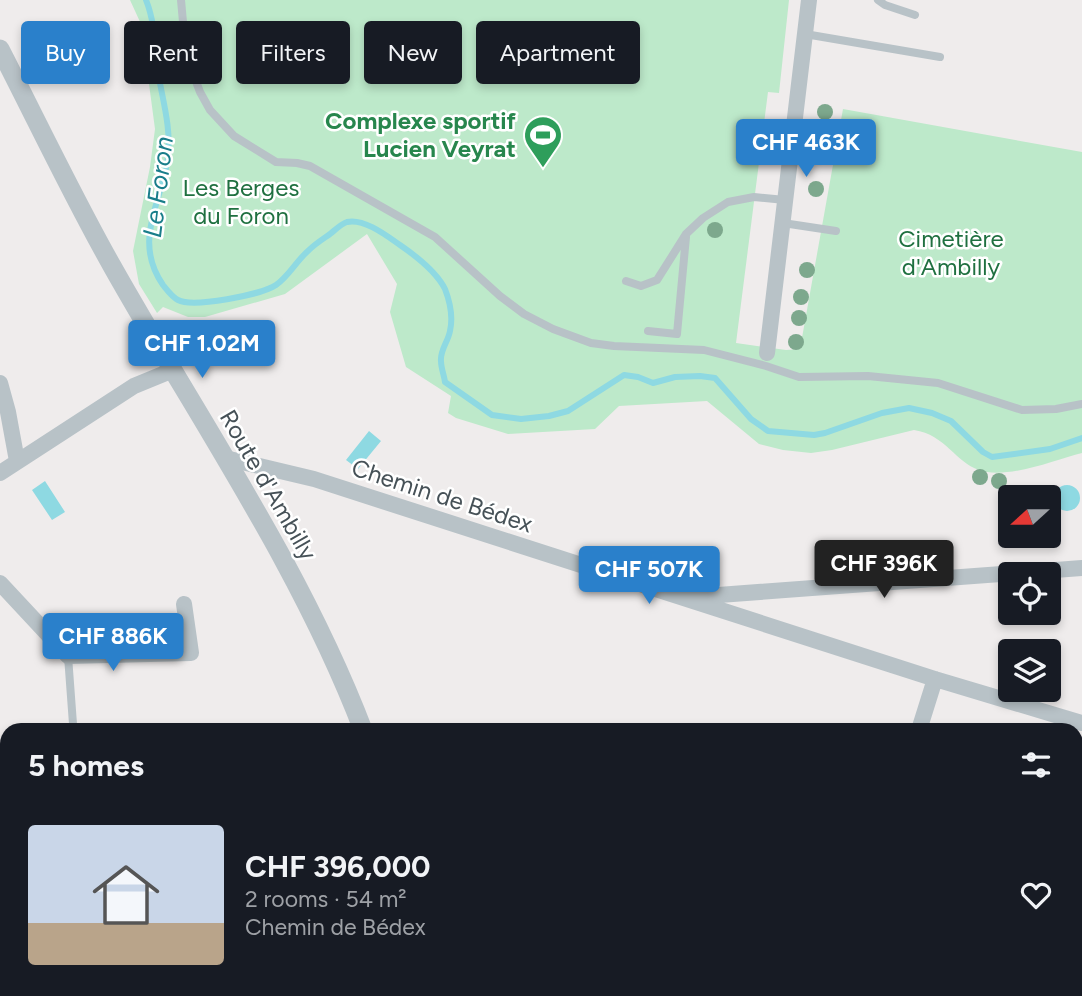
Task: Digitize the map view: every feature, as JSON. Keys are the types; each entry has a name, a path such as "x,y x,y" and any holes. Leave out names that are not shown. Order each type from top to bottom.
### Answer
{"street":[{"path":"767,353 809,0"},
{"name":"Route d'Ambilly","path":"0,50 110,264 310,608 360,723"},
{"path":"0,473 134,386 173,370"},
{"path":"0,383 17,461"},
{"name":"Chemin de Bédex","path":"225,458 314,479 935,679 1082,723"},
{"name":"Chemin de Bédex","path":"682,598 1082,568"},
{"path":"0,583 68,656 191,653 184,604"},
{"path":"921,723 935,679"}],"lane":[{"path":"181,0 186,55 191,72 204,101 234,136 276,162 310,166 435,237 500,296 524,314 553,329 600,345 688,348 712,352 799,377 868,376 938,383 1022,410 1056,409 1082,404"},
{"path":"878,0 915,15"},
{"path":"805,34 940,57"},
{"path":"626,281 642,286 657,280 686,234 703,218 727,202 754,197 785,200"},
{"path":"782,223 836,231"},
{"path":"648,331 677,334 686,234"},
{"path":"68,656 73,723"}],"green space":[{"path":"130,0 789,0 779,93 768,92 736,343 786,350 800,349 843,109 1082,152 1082,453 1016,471 990,472 971,466 934,437 914,430 832,450 811,453 783,450 759,444 707,401 619,406 595,429 508,434 448,413 451,396 406,367 390,312 397,284 367,234 285,294 205,317 188,317 163,307 157,313 139,284 133,251 155,129 149,84 222,84 222,21 140,21"}],"water":[{"path":"369,431 381,441 358,469 346,460"},
{"path":"45,481 65,512 52,520 32,490"},
{"path":"1072,486 1079,493 1076,507 1067,511 1061,509 1061,487"}],"waterway":[{"name":"Le Foron","path":"146,0 153,29 169,137 165,174 149,237 150,252 154,268 163,285 178,300 212,301 268,289 281,281 314,246 343,224 354,221 368,225 395,241 425,264 441,282 447,294 451,315 450,331 441,357 445,382 492,415 521,419 568,411 624,375 653,383 675,377 700,376 715,378 751,419 768,431 814,435 882,413 909,408 951,421 983,452 992,457 1050,449 1082,438"}],"place":[{"name":"Complexe sportif Lucien Veyrat","path":"543,169"}],"park label":[{"name":"Les Berges du Foron","path":"241,202"},
{"name":"Cimetière d'Ambilly","path":"951,253"}]}
